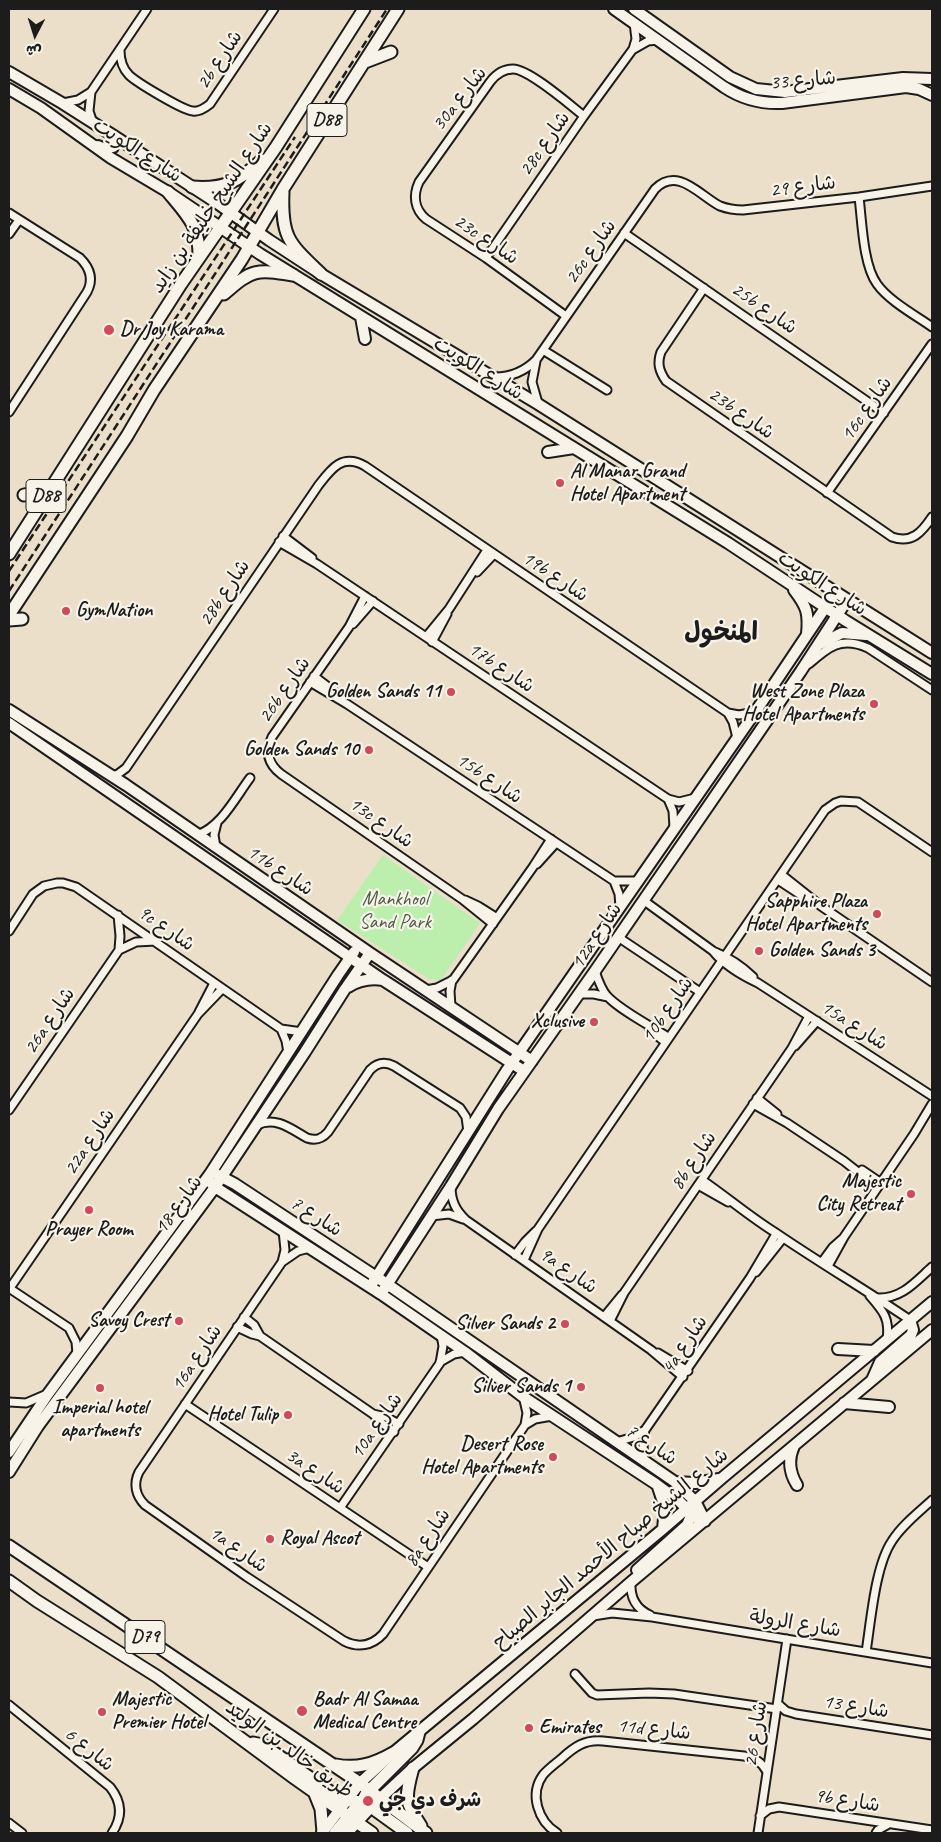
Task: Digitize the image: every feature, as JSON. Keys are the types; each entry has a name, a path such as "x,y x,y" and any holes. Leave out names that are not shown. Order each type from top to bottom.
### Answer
{"main road":[{"name":"شارع الشيخ خليفة بن زايد","path":"9,554 199,258 276,147 364,9"},
{"name":"D88","path":"9,615 127,436 154,390 250,247 283,189 398,9"},
{"path":"365,62 391,52"},
{"path":"192,187 210,188 231,183 250,171 276,147"},
{"path":"283,189 282,216 286,231 293,245 321,274"},
{"path":"168,192 196,230 200,244 199,258"},
{"path":"211,306 240,280 253,273 269,271 293,275"},
{"path":"24,495 50,490"},
{"path":"9,620 22,619"},
{"name":"طريق خالد بن الوليد","path":"9,1546 365,1787 426,1833"},
{"name":"طريق خالد بن الوليد","path":"9,1581 36,1601 158,1677 314,1793 372,1833"},
{"path":"335,1833 359,1804 365,1787 412,1748 419,1732"},
{"path":"248,1744 256,1742 263,1745 339,1798 359,1804 407,1833"},
{"path":"328,1762 344,1766 360,1766 372,1764 393,1754"},
{"path":"414,1768 408,1786 407,1800 426,1833"},
{"path":"314,1793 322,1809 323,1833"},
{"path":"348,1816 346,1806 380,1798"}],"street":[{"path":"62,103 78,100 91,92 147,9"},
{"name":"2b شارع","path":"120,50 122,63 134,79 186,110 199,111 210,104 274,9"},
{"name":"شارع 33","path":"614,9 733,93 762,102 782,103 906,87 920,89 932,94"},
{"name":"شارع 33","path":"634,9 730,77 756,89 785,92 903,78 932,79"},
{"path":"634,23 636,38 634,49"},
{"path":"634,49 648,41 659,40"},
{"name":"28c شارع","path":"486,258 584,116 634,49"},
{"name":"30a شارع","path":"422,177 490,82 500,72 513,69 526,72 584,116"},
{"name":"شارع الكويت","path":"9,72 114,136 321,274 538,404 835,593 842,607 871,636 932,674"},
{"name":"شارع الكويت","path":"9,89 41,108 111,158 168,192 293,275 574,448 826,608 842,607"},
{"path":"91,92 89,111 93,124"},
{"path":"88,141 102,148 109,149 115,144 114,136"},
{"name":"23c شارع","path":"422,177 415,193 416,205 422,215 486,258 566,316"},
{"name":"26c شارع","path":"494,377 508,376 520,372 536,360 659,185 668,180 684,182"},
{"name":"شارع 29","path":"684,182 720,206 737,210 859,197 932,186"},
{"path":"859,197 868,265 873,278 886,294 932,327"},
{"path":"9,412 87,292 91,281 88,268 80,258 10,216"},
{"path":"9,234 19,220"},
{"name":"25b شارع","path":"624,233 884,413"},
{"name":"23b شارع","path":"704,288 661,352 659,364 662,376 670,385 888,535 896,539 911,538 920,532 932,517"},
{"path":"361,317 365,339"},
{"name":"16c شارع","path":"827,493 932,344"},
{"path":"543,350 608,390"},
{"name":"26c شارع","path":"536,360 532,382 538,404"},
{"path":"548,452 574,448"},
{"name":"28b شارع","path":"112,776 126,768 279,542 332,468 346,462 356,462 365,466"},
{"name":"19b شارع","path":"365,466 490,553 728,713"},
{"name":"17b شارع","path":"284,536 318,564"},
{"name":"17b شارع","path":"279,542 318,564 668,799"},
{"path":"429,639 471,577 490,553"},
{"path":"787,582 807,611 807,635"},
{"name":"12a شارع","path":"370,1286 468,1134 499,1081 738,738 835,593"},
{"name":"26b شارع","path":"349,627 365,596"},
{"name":"26b شارع","path":"281,774 271,764 268,750 272,736 349,627 372,601"},
{"path":"842,607 879,627 891,628 931,652"},
{"name":"12a شارع","path":"381,1294 498,1109 801,671 842,607"},
{"path":"818,645 842,633 871,636"},
{"path":"801,671 826,649 841,643 851,643 868,648 932,690"},
{"name":"15b شارع","path":"312,679 614,881"},
{"name":"11b شارع","path":"9,710 126,785 370,953 532,1061"},
{"path":"728,713 745,714 756,711"},
{"path":"728,713 738,738"},
{"name":"11b شارع","path":"9,722 384,980 524,1071"},
{"path":"126,768 124,774 126,785"},
{"name":"13c شارع","path":"281,774 494,921"},
{"path":"197,835 208,831 217,823 250,778"},
{"path":"674,829 674,817 668,799 685,801 696,798"},
{"name":"10b شارع","path":"524,1260 538,1229 825,810 841,801 858,802 932,852"},
{"path":"216,848 214,836 217,823"},
{"path":"451,1007 450,990 453,980 533,867 554,841"},
{"path":"780,877 807,899 821,906 932,982"},
{"path":"620,908 619,894 614,881 639,881"},
{"name":"9c شارع","path":"9,931 33,894 44,886 57,882 76,887 281,1029 302,1032"},
{"name":"15a شارع","path":"643,900 723,958 738,972 758,983 932,1096"},
{"path":"118,915 120,936 118,950"},
{"path":"618,937 700,992"},
{"path":"118,950 136,942 156,941"},
{"path":"334,945 339,962 338,975"},
{"name":"شارع 18","path":"9,1452 48,1394 209,1175 359,945"},
{"name":"26a شارع","path":"9,1110 118,950"},
{"name":"شارع 18","path":"9,1472 38,1426 214,1188 370,953"},
{"path":"595,971 608,997 667,1040"},
{"path":"345,989 362,980 384,980"},
{"path":"426,990 437,988 453,980"},
{"name":"22a شارع","path":"9,1288 198,1014 214,983"},
{"name":"22a شارع","path":"198,1014 222,989"},
{"path":"579,994 594,994 608,997"},
{"name":"8b شارع","path":"607,1319 614,1304 624,1293 792,1048 809,1016"},
{"name":"8b شارع","path":"792,1048 817,1021"},
{"path":"281,1029 288,1053"},
{"path":"504,1042 516,1042 529,1038"},
{"path":"491,1049 499,1064 499,1081"},
{"path":"255,1126 265,1122 276,1122 307,1138 321,1138 328,1132 370,1070 374,1066 384,1063 394,1066 456,1104 466,1117 468,1134"},
{"path":"755,1101 844,1161 854,1165 879,1185"},
{"path":"825,1264 914,1134 932,1104"},
{"path":"914,1134 932,1114"},
{"path":"209,1175 214,1188"},
{"name":"شارع 7","path":"209,1175 222,1176 387,1284 675,1482 696,1501 705,1521"},
{"path":"700,1182 723,1194 733,1204 776,1234 863,1288 910,1320 912,1325 911,1335 880,1362 874,1371 871,1381"},
{"name":"9a شارع","path":"451,1186 451,1194 456,1208 466,1220 651,1350 665,1356 686,1374"},
{"name":"شارع 7","path":"214,1188 370,1286 465,1352 522,1396 656,1484 690,1512 705,1521"},
{"name":"9a شارع","path":"431,1216 449,1214 466,1220"},
{"name":"10b شارع","path":"516,1255 525,1242 538,1229"},
{"path":"282,1230 285,1250 282,1262"},
{"name":"4a شارع","path":"644,1462 642,1449 646,1430 750,1278 776,1234"},
{"name":"4a شارع","path":"750,1278 764,1264 783,1238"},
{"name":"16a شارع","path":"139,1472 282,1262 298,1251 310,1248"},
{"path":"358,1266 371,1266 387,1259"},
{"path":"878,1298 890,1298 902,1293 932,1267"},
{"path":"397,1268 398,1282 403,1296"},
{"path":"9,1288 69,1328 75,1337 77,1354"},
{"path":"863,1288 886,1316 888,1324 887,1340"},
{"name":"شارع الشيخ صباح الأحمد الجابر الصباح","path":"696,1501 932,1302"},
{"path":"244,1317 254,1325 260,1336"},
{"path":"237,1327 260,1336 373,1414 380,1422 394,1432"},
{"name":"شارع الشيخ صباح الأحمد الجابر الصباح","path":"380,1798 473,1720 588,1618 932,1330"},
{"path":"440,1363 443,1352 441,1335"},
{"path":"838,1348 874,1351"},
{"path":"440,1363 449,1356 465,1352"},
{"name":"10a شارع","path":"340,1508 440,1363"},
{"path":"9,1402 26,1403 48,1394"},
{"path":"522,1396 527,1413 525,1425"},
{"path":"844,1403 889,1407"},
{"name":"3a شارع","path":"185,1404 428,1567"},
{"path":"373,1414 386,1417 399,1424"},
{"path":"525,1425 535,1419 553,1416"},
{"name":"8a شارع","path":"344,1641 349,1644 362,1646 379,1638 525,1425"},
{"path":"615,1442 628,1439 646,1430"},
{"path":"794,1445 791,1452 790,1466 791,1474 797,1485"},
{"name":"1a شارع","path":"139,1472 135,1486 138,1496 145,1505 247,1577 344,1641"},
{"path":"675,1482 695,1483 722,1478"},
{"path":"656,1484 666,1508 663,1529"},
{"path":"866,1652 880,1568 886,1551 896,1534 932,1500"},
{"path":"652,1616 640,1609 635,1603 630,1589 631,1582 640,1566 684,1528 696,1501"},
{"name":"شارع الشيخ صباح الأحمد الجابر الصباح","path":"365,1787 393,1754 419,1732 663,1529 690,1512"},
{"name":"شارع الرولة","path":"588,1618 612,1614 652,1616 932,1663"},
{"name":"شارع 26","path":"758,1833 787,1639"},
{"name":"شارع 13","path":"575,1674 596,1695 674,1694 778,1706 796,1714 932,1735"},
{"name":"شارع 6","path":"9,1705 110,1787 119,1802 120,1818 112,1833"},
{"name":"11d شارع","path":"557,1833 547,1826 538,1810 536,1792 543,1775 573,1748 582,1743 597,1740 744,1756 755,1759 767,1772"},
{"name":"9b شارع","path":"760,1816 769,1809 779,1807 932,1830"},
{"path":"323,1833 348,1816"},
{"path":"347,1833 348,1816"},
{"path":"9,1823 22,1833"},
{"path":"876,1833 888,1824"}],"green space":[{"name":"Mankhool Sand Park","path":"383,855 480,923 441,980 429,979 337,920"}],"railway":[{"path":"9,591 387,9"},
{"path":"9,571 295,137"}],"place":[{"name":"Dr Joy Karama","path":"109,330"},
{"name":"Al Manar Grand Hotel Apartment","path":"560,483"},
{"name":"GymNation","path":"66,611"},
{"name":"Golden Sands 11","path":"451,692"},
{"name":"West Zone Plaza Hotel Apartments","path":"874,704"},
{"name":"Golden Sands 10","path":"369,750"},
{"name":"Sapphire Plaza Hotel Apartments","path":"877,914"},
{"name":"Golden Sands 3","path":"759,951"},
{"name":"Xclusive","path":"594,1022"},
{"name":"Majestic City Retreat","path":"911,1194"},
{"name":"Prayer Room","path":"89,1210"},
{"name":"Savoy Crest","path":"179,1321"},
{"name":"Silver Sands 2","path":"565,1324"},
{"name":"Silver Sands 1","path":"581,1387"},
{"name":"Imperial hotel apartments","path":"100,1388"},
{"name":"Hotel Tulip","path":"288,1415"},
{"name":"Desert Rose Hotel Apartments","path":"553,1457"},
{"name":"Royal Ascot","path":"270,1539"},
{"name":"Badr Al Samaa Medical Centre","path":"302,1711"},
{"name":"Majestic Premier Hotel","path":"102,1712"},
{"name":"Emirates","path":"529,1728"},
{"name":"شرف دي جي","path":"368,1801"}],"district":[{"name":"المنخول","path":"721,633"}]}
